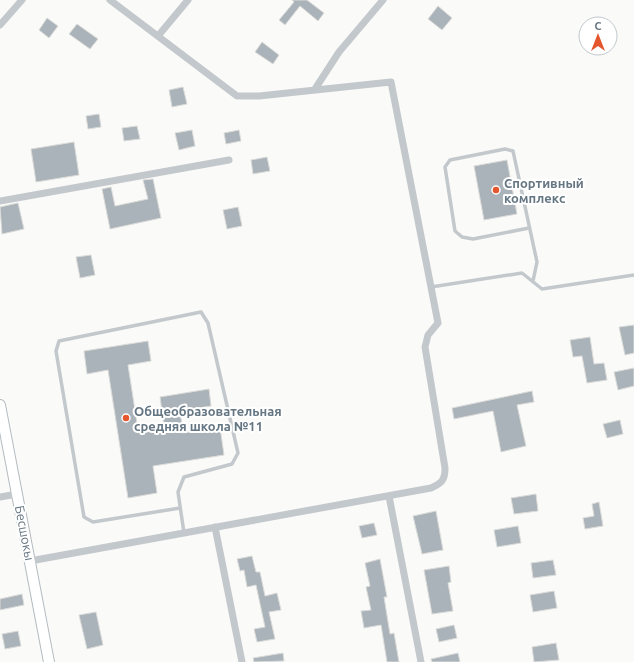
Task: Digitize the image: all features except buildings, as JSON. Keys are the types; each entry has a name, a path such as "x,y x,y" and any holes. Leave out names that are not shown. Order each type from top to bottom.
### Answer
{"street":[{"path":"0,25 22,0"},
{"path":"30,561 431,488 440,484 445,477 445,468 425,347 428,335 438,323 391,82 259,96 237,96 110,0"},
{"path":"158,36 188,0"},
{"path":"315,89 339,52 383,0"},
{"path":"0,201 229,160"},
{"name":"Бесшокы","path":"0,405 49,662"},
{"path":"0,498 17,494"},
{"path":"389,496 421,662"},
{"path":"215,527 242,662"}],"lane":[{"path":"529,228 473,239 462,237 456,231 445,167 450,160 505,149 513,151 537,262 533,281"},
{"path":"431,287 522,274 542,288 634,275"},
{"path":"180,508 93,522 84,517 56,350 59,341 201,312 208,323 238,454 232,464 184,477 178,492 184,533"}],"place":[{"name":"Спортивный комплекс","path":"496,190"},
{"name":"Общеобразовательная средняя школа №11","path":"126,418"}]}
